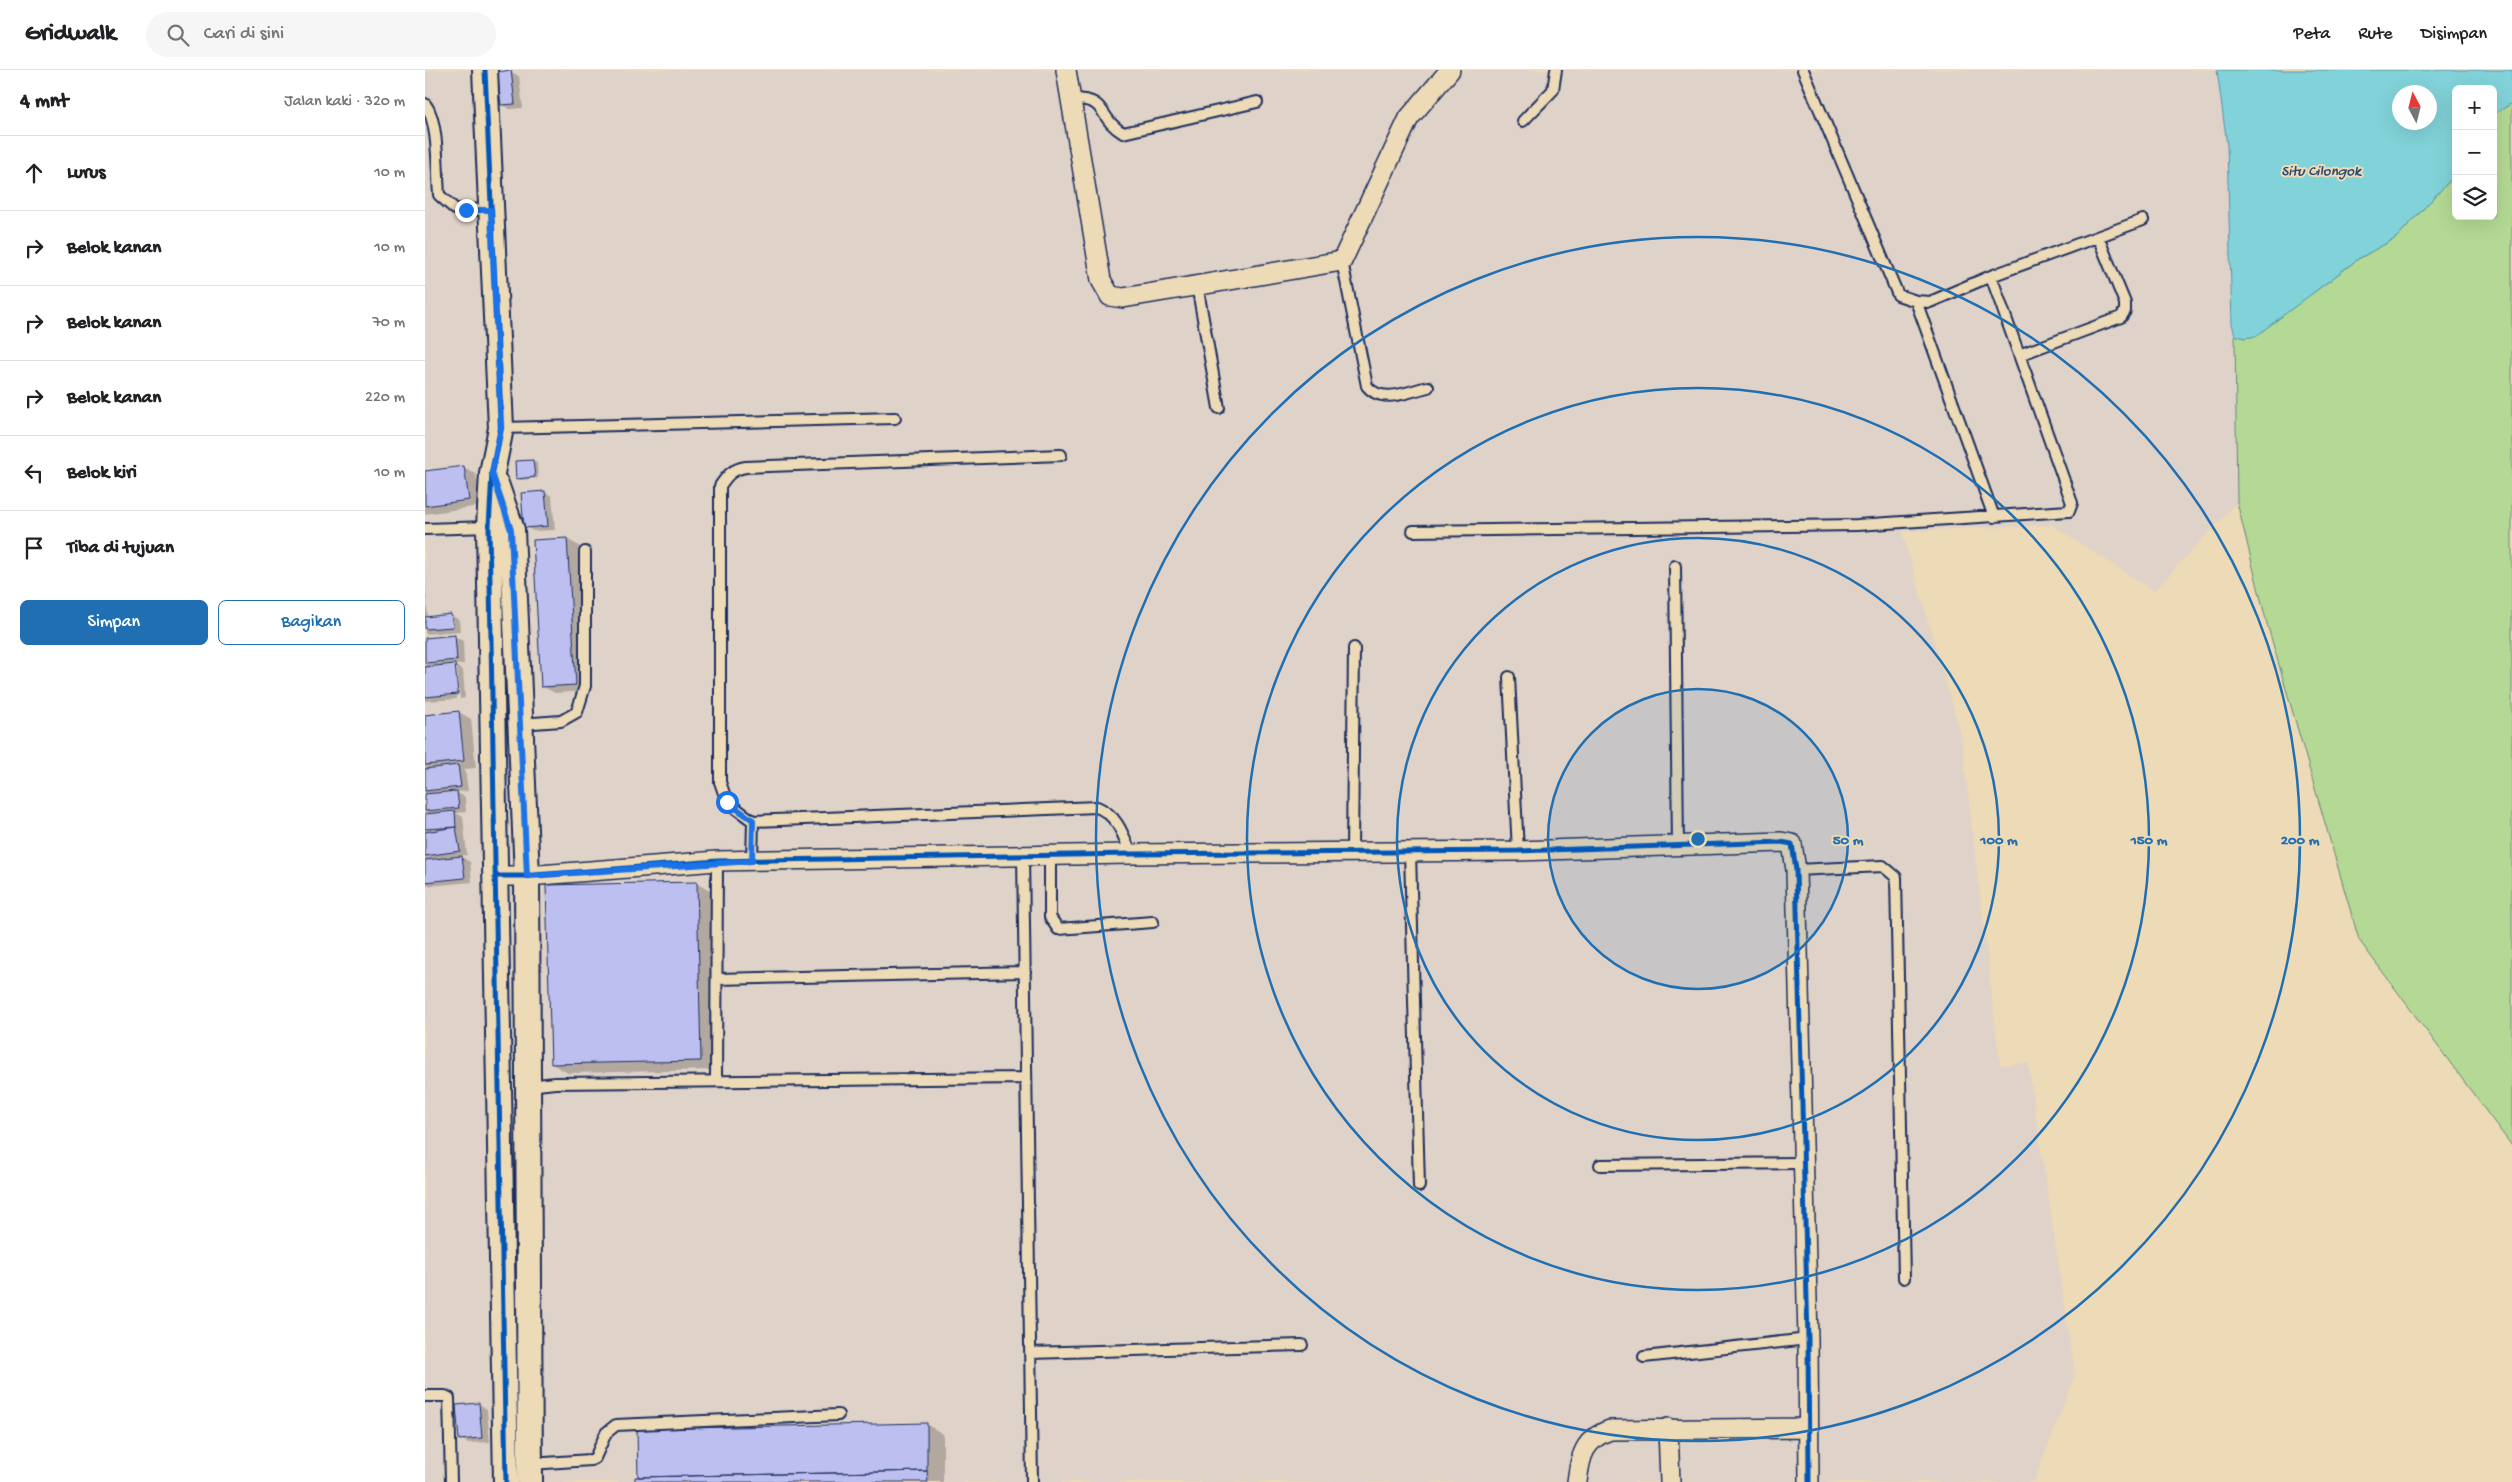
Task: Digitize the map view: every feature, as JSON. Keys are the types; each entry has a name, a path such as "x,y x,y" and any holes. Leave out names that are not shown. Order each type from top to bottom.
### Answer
{"street":[{"path":"485,70 501,428 492,473 500,528 519,724 527,876 529,1249 518,1470"},
{"path":"1066,70 1092,236 1105,290 1110,296 1123,298 1342,261 1409,118 1450,70"},
{"path":"500,528 497,876 502,1248 518,1470"},
{"path":"497,876 527,876 752,861 1352,851 1518,851 1787,842 1794,848 1796,870 1808,1339 1809,1482"},
{"path":"502,1248 529,1249"},
{"path":"1668,1428 1670,1482"},
{"path":"1577,1482 1579,1466 1588,1443 1596,1435 1610,1430 1809,1428"}],"lane":[{"path":"1523,121 1553,90 1556,70"},
{"path":"1803,70 1898,295 1916,301 1930,302 1991,276 2143,220"},
{"path":"1070,99 1091,99 1101,106 1112,126 1123,133 1257,102"},
{"path":"425,104 431,111 439,196 455,209 491,210"},
{"path":"2019,355 2121,317 2125,311 2125,303 2098,237"},
{"path":"1342,261 1367,386 1378,395 1388,396 1428,386"},
{"path":"1413,531 1857,525 2063,513 2072,507 2072,503 1991,276"},
{"path":"1197,285 1219,408"},
{"path":"1916,301 1995,517"},
{"path":"501,428 895,418"},
{"path":"1061,455 746,467 736,468 728,474 720,486 720,782 727,802 753,820 1097,807 1109,812 1122,831 1131,854"},
{"path":"425,529 500,528"},
{"path":"519,724 561,721 577,712 585,686 585,552"},
{"path":"1675,566 1677,847"},
{"path":"1352,851 1354,648"},
{"path":"1509,678 1518,851"},
{"path":"752,861 753,820"},
{"path":"1410,852 1419,1186"},
{"path":"1050,855 1051,917 1058,929 1153,922"},
{"path":"1023,856 1032,1482"},
{"path":"716,1080 717,862"},
{"path":"1796,870 1883,866 1896,877 1904,1278"},
{"path":"717,979 1025,972"},
{"path":"528,1086 555,1083 716,1080 1026,1078"},
{"path":"1601,1165 1802,1162"},
{"path":"1644,1357 1808,1339"},
{"path":"1030,1353 1302,1345"},
{"path":"425,1396 445,1396 449,1398 451,1482"},
{"path":"518,1470 591,1460 595,1458 606,1433 617,1425 838,1415"}],"shaded area":[{"path":"425,70 2217,70 2227,145 2232,324 2235,335 2237,502 2154,591 2052,525 1902,531 1961,735 2000,1066 2028,1063 2075,1375 2034,1482 425,1482"}],"green space":[{"path":"2512,103 2512,1146 2359,940 2266,620 2237,502 2235,335 2245,338 2317,290 2358,259 2396,238 2452,178 2452,220 2497,220 2497,112"}],"water":[{"name":"Situ Cilongok","path":"2217,70 2512,70 2512,103 2497,112 2497,85 2452,85 2452,178 2396,238 2358,259 2256,336 2245,338 2235,335 2232,324 2227,145"}],"building":[{"path":"511,70 515,104 501,105 497,72"},
{"path":"533,460 535,477 516,479 515,461"},
{"path":"464,466 469,500 425,506 425,471"},
{"path":"545,491 548,526 524,528 521,493"},
{"path":"567,538 576,685 541,687 533,540"},
{"path":"451,614 453,627 425,629 425,617"},
{"path":"455,635 457,660 425,663 425,638"},
{"path":"455,664 458,694 425,697 425,667"},
{"path":"459,711 464,761 425,765 425,715"},
{"path":"458,765 461,787 425,791 425,769"},
{"path":"457,791 459,808 425,811 425,794"},
{"path":"455,811 456,827 425,829 425,814"},
{"path":"456,827 460,851 425,856 425,832"},
{"path":"462,856 465,878 425,882 425,860"},
{"path":"697,882 701,1061 551,1064 546,885"},
{"path":"479,1403 482,1438 459,1440 456,1405"},
{"path":"927,1423 927,1471 638,1477 637,1429"},
{"path":"927,1471 928,1482 635,1482 635,1477"}],"cycle path":[{"path":"485,70 501,428 492,473 489,527 506,1482"},
{"path":"497,876 527,876 717,861 1131,854 1518,851 1781,842 1792,844 1796,870 1808,1339 1809,1482"}],"route":[{"path":"466,210 491,210 501,428 492,473 511,530 527,876 752,861 753,820 727,802"}]}
